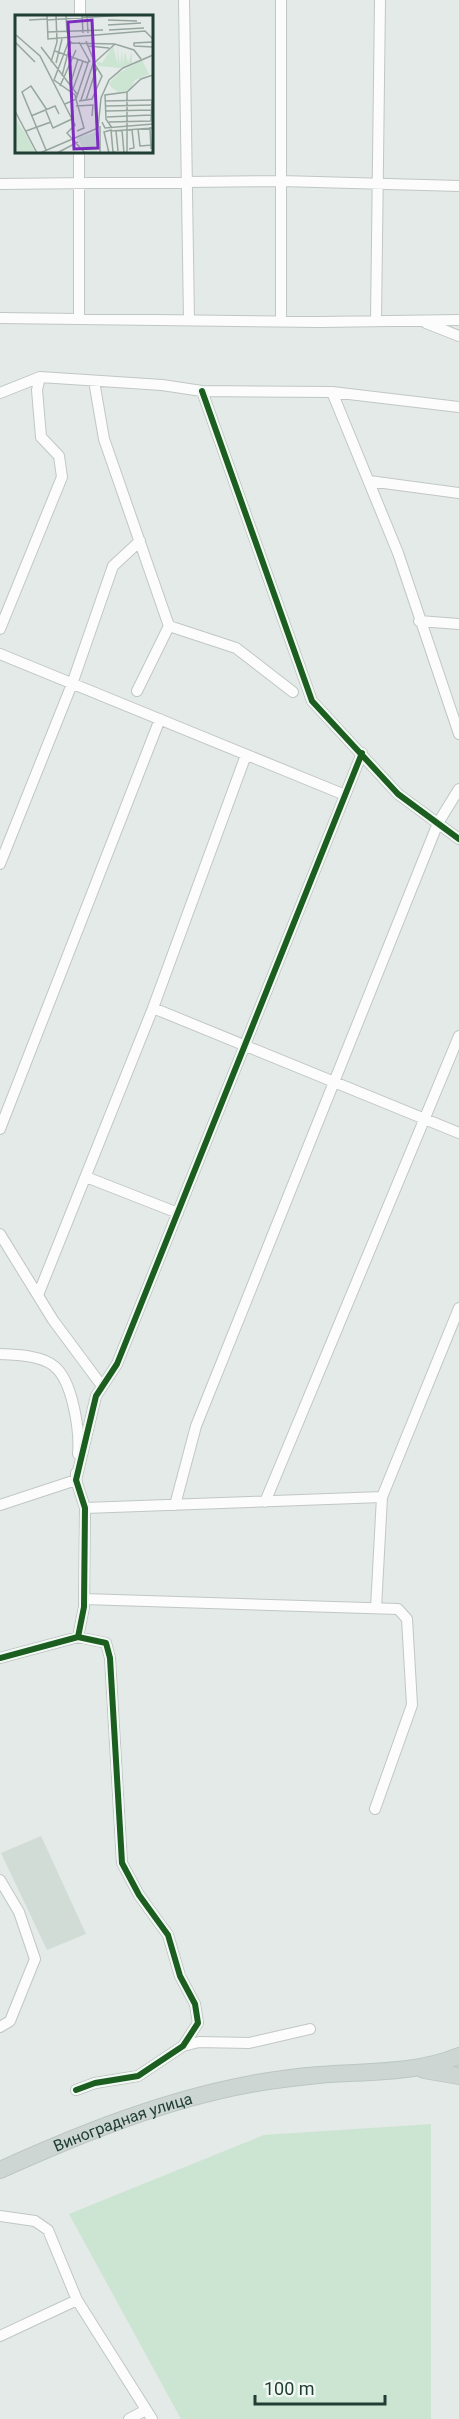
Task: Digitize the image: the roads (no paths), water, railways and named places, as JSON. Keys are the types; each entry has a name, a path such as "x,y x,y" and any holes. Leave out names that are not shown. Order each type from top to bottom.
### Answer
{"main road":[{"path":"408,2069 438,2064 459,2056"},
{"path":"408,2069 459,2076"},
{"name":"Виноградная улица","path":"0,2170 123,2119 193,2097 250,2084 317,2075 408,2069"}],"street":[{"path":"184,0 189,320"},
{"path":"281,0 281,322"},
{"path":"376,321 380,0"},
{"path":"79,153 79,319"},
{"path":"0,184 281,181 459,186"},
{"path":"0,318 281,322 459,320"},
{"path":"419,321 459,336"},
{"path":"0,629 62,477 59,456 41,437 37,390 40,377"},
{"path":"0,393 40,377 202,391 332,392 459,407"},
{"path":"94,381 104,439 169,626 137,691"},
{"path":"202,391 312,701 398,794 438,824 456,833"},
{"path":"332,392 398,552 419,621 459,734"},
{"path":"369,481 459,493"},
{"path":"0,864 72,684 113,566 140,541"},
{"path":"419,621 459,624"},
{"path":"169,626 236,648 293,692"},
{"path":"0,654 345,795"},
{"path":"0,1129 160,720"},
{"path":"76,1480 96,1396 117,1364 362,753"},
{"path":"38,1296 153,1008 246,755"},
{"path":"175,1505 196,1426 438,824 459,789"},
{"path":"153,1008 459,1133"},
{"path":"265,1502 459,1036"},
{"path":"86,1177 178,1213"},
{"path":"0,1234 53,1320 102,1386"},
{"path":"376,1608 382,1497 459,1308"},
{"path":"0,1354 28,1356 54,1366 70,1389 79,1447 76,1480 85,1508 84,1599 78,1636"},
{"path":"0,1505 76,1480"},
{"path":"85,1508 382,1497"},
{"path":"84,1599 398,1609 407,1619 412,1705 375,1809"},
{"path":"0,1658 78,1636 106,1643 110,1658 122,1863 139,1895 168,1935 180,1976 195,2004 198,2023 183,2046"},
{"path":"0,1880 19,1912 35,1959 10,2021 0,2027"},
{"path":"76,2090 95,2083 138,2076 164,2056 183,2046 199,2042 249,2043 310,2030"},
{"path":"0,2216 35,2221 48,2230 77,2300 149,2414 129,2419"},
{"path":"0,2336 77,2300"}]}
